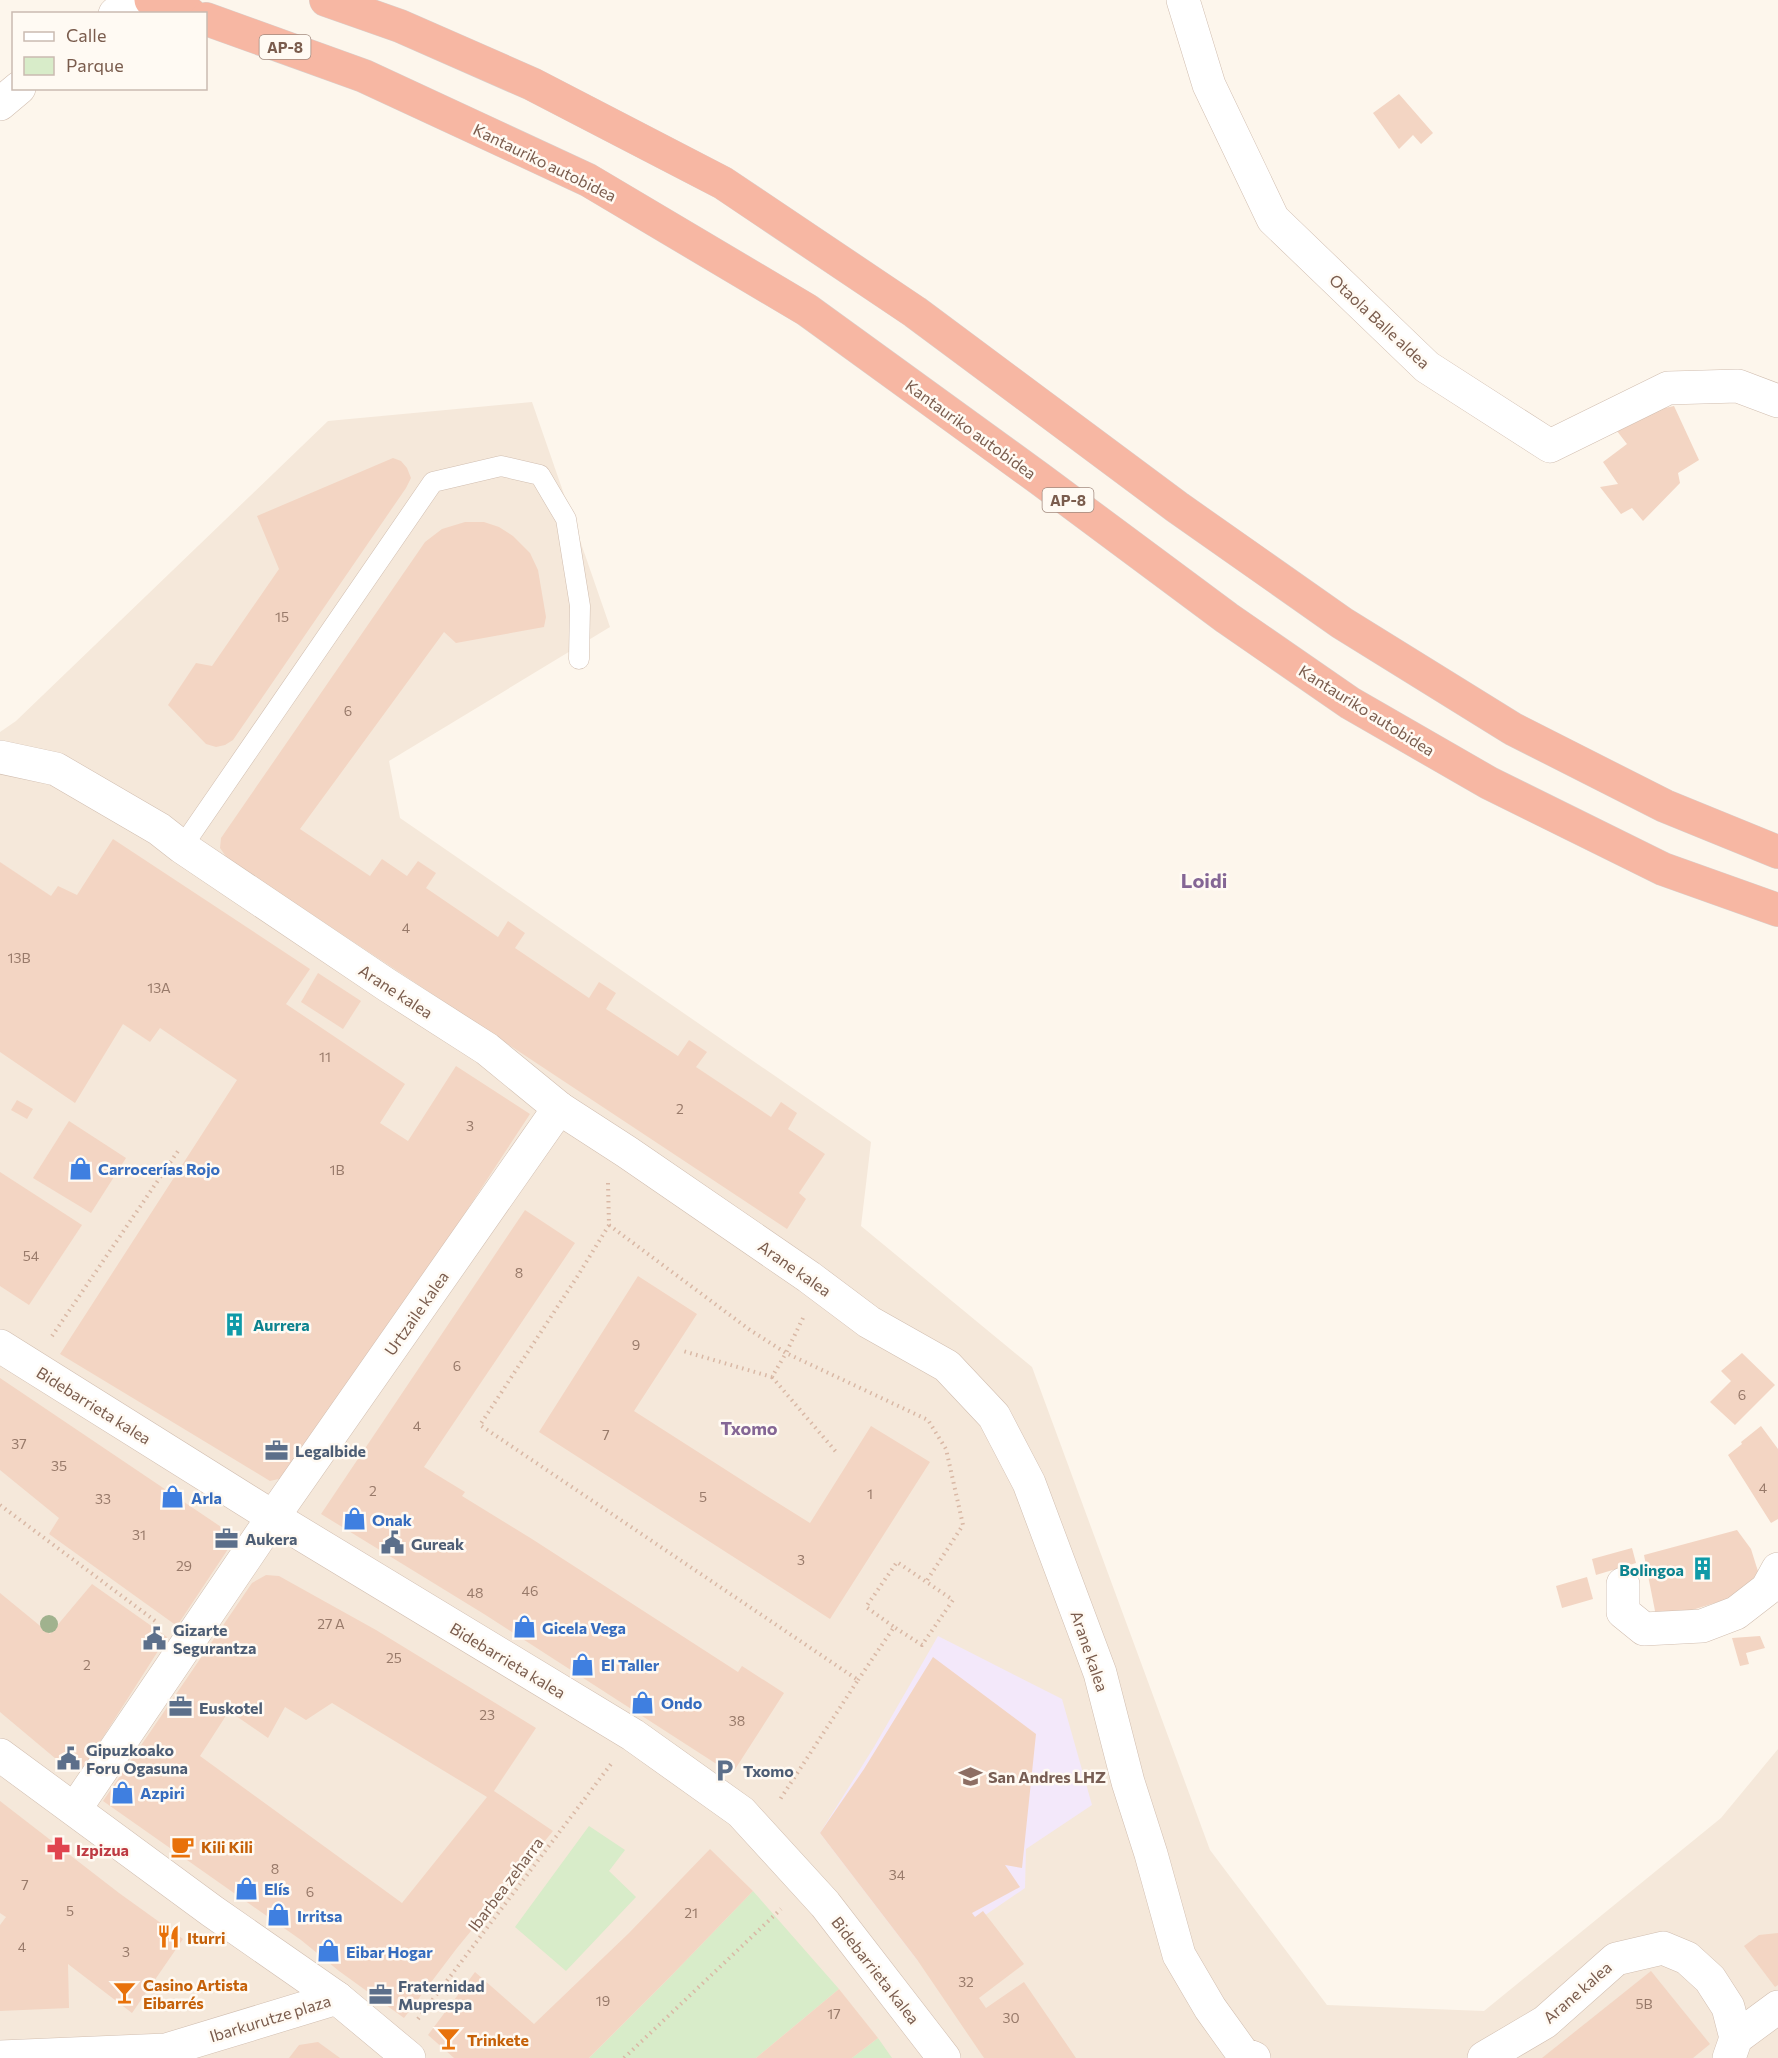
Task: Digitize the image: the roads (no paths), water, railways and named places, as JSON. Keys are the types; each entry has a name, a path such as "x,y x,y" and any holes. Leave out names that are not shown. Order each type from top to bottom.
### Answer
{"highway":[{"path":"151,0 184,12"},
{"path":"326,0 400,26 532,84 723,183 915,312 1177,507 1342,624 1513,729 1665,806 1778,852"},
{"name":"Kantauriko autobidea","path":"207,19 364,76 588,180 807,310 1227,618 1350,703 1489,783 1663,869 1778,910"}],"street":[{"path":"117,12 131,0"},
{"name":"Otaola Balle aldea","path":"1183,0 1209,85 1273,219 1427,367 1550,446 1668,388 1738,386 1778,401"},
{"path":"0,104 17,90"},
{"name":"Arane kalea","path":"0,757 56,768 159,829 182,847 387,985 487,1049 559,1108 820,1285 869,1322 947,1366 993,1416 1029,1483 1100,1673 1128,1782 1179,1955 1210,2008 1247,2057"},
{"name":"Urtzaile kalea","path":"75,1809 273,1517 559,1108"},
{"name":"Bidebarrieta kalea","path":"0,1346 273,1517 633,1735 741,1812 825,1904 944,2058"},
{"path":"1623,1584 1623,1612 1644,1629 1702,1626 1736,1613 1744,1607 1767,1589 1778,1569"},
{"name":"Ibarkurutze plaza","path":"0,1755 212,1911 337,1998"},
{"name":"Arane kalea","path":"1484,2058 1545,2022 1616,1959 1663,1948 1687,1958 1710,1979 1728,2007 1732,2048"},
{"path":"337,1998 403,2053"},
{"name":"Ibarkurutze plaza","path":"0,2057 155,2053 337,1998"},
{"path":"1732,2048 1778,2007"}],"lane":[{"path":"182,847 433,482 501,466 540,475 566,519 580,606 579,659"}],"place":[{"name":"Carrocerías Rojo","path":"80,1168"},
{"name":"Aurrera","path":"235,1324"},
{"name":"Legalbide","path":"277,1450"},
{"name":"Arla","path":"173,1497"},
{"name":"Onak","path":"354,1519"},
{"name":"Aukera","path":"227,1538"},
{"name":"Gureak","path":"393,1543"},
{"name":"Bolingoa","path":"1702,1569"},
{"name":"Gicela Vega","path":"524,1627"},
{"name":"Gizarte Segurantza","path":"155,1638"},
{"name":"El Taller","path":"583,1664"},
{"name":"Ondo","path":"643,1702"},
{"name":"Euskotel","path":"181,1707"},
{"name":"Gipuzkoako Foru Ogasuna","path":"68,1758"},
{"name":"Txomo","path":"725,1770"},
{"name":"San Andres LHZ","path":"970,1776"},
{"name":"Azpiri","path":"122,1792"},
{"name":"Kili Kili","path":"183,1846"},
{"name":"Izpizua","path":"58,1849"},
{"name":"Elís","path":"246,1888"},
{"name":"Irritsa","path":"279,1915"},
{"name":"Iturri","path":"169,1937"},
{"name":"Eibar Hogar","path":"328,1951"},
{"name":"Casino Artista Eibarrés","path":"125,1993"},
{"name":"Fraternidad Muprespa","path":"380,1994"},
{"name":"Trinkete","path":"449,2039"}],"district":[{"name":"Loidi","path":"1204,880"},
{"name":"Txomo","path":"749,1428"}]}
